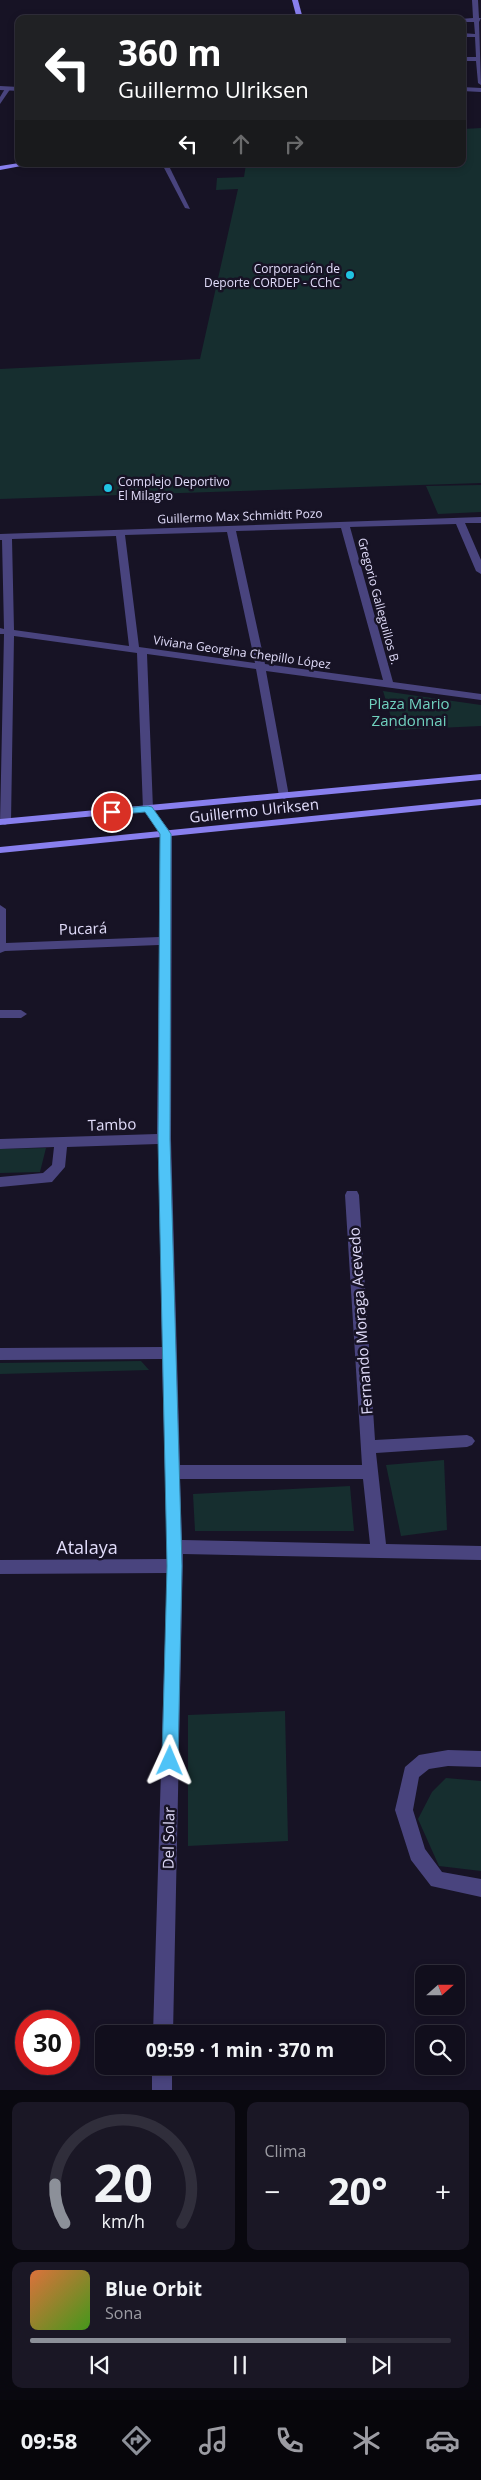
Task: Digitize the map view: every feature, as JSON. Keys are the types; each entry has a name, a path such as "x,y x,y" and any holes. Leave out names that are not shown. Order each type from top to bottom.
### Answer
{"main road":[{"path":"295,0 299,15"},
{"path":"0,168 15,166"},
{"name":"Guillermo Ulriksen","path":"2,822 481,777"},
{"name":"Guillermo Ulriksen","path":"0,850 481,802"}],"street":[{"path":"475,0 480,20 481,83"},
{"path":"466,20 480,20"},
{"path":"466,35 479,36"},
{"path":"466,59 480,59"},
{"path":"0,83 15,84"},
{"path":"0,88 15,89"},
{"path":"0,102 8,88"},
{"path":"466,89 481,90"},
{"path":"167,167 188,208"},
{"name":"Guillermo Max Schmidtt Pozo","path":"4,537 481,520"},
{"path":"459,521 481,570"},
{"name":"Gregorio Galleguillos B.","path":"345,524 389,685"},
{"path":"231,528 261,668 284,796"},
{"path":"120,532 138,650 148,809 166,834"},
{"path":"2,822 5,632 4,537"},
{"name":"Viviana Georgina Chepillo López","path":"5,632 481,697"},
{"name":"Del Solar","path":"163,2025 175,1566 164,1139 166,834"},
{"name":"Pucará","path":"0,909 0,948 166,941"},
{"path":"0,1014 21,1014"},
{"name":"Tambo","path":"0,1144 164,1139"},
{"path":"0,1182 47,1178 58,1167 61,1142"},
{"name":"Fernando Moraga Acevedo","path":"352,1195 368,1447 378,1551"},
{"path":"0,1354 169,1353"},
{"path":"368,1447 467,1441"},
{"path":"173,1472 370,1472"},
{"path":"174,1547 481,1553"},
{"name":"Atalaya","path":"0,1567 175,1566"},
{"path":"481,1759 448,1758 425,1761 411,1773 404,1810 417,1854 437,1880 481,1888"},
{"path":"162,2075 162,2090"}],"green space":[{"name":"Corporación de Deporte CORDEP - CChC","path":"481,128 481,483 0,499 0,369 200,359 238,189 216,190 217,178 244,177 246,167 466,167 466,129"},
{"path":"481,485 481,512 438,514 426,486"},
{"name":"Plaza Mario Zandonnai","path":"383,691 481,705 481,726 395,730"},
{"path":"46,1148 40,1172 0,1173 0,1149"},
{"path":"141,1361 149,1370 0,1374 0,1363"},
{"path":"444,1460 447,1530 401,1536 386,1465"},
{"path":"350,1486 354,1531 195,1531 193,1494"},
{"path":"285,1711 288,1841 188,1846 188,1715"},
{"path":"446,1778 481,1781 481,1871 439,1866 418,1819 432,1792"}],"place":[{"name":"Corporación de Deporte CORDEP - CChC","path":"350,275"},
{"name":"Complejo Deportivo El Milagro","path":"108,488"}],"route":[{"path":"112,812 148,809 166,834 164,1139 175,1566 170,1761"}]}
